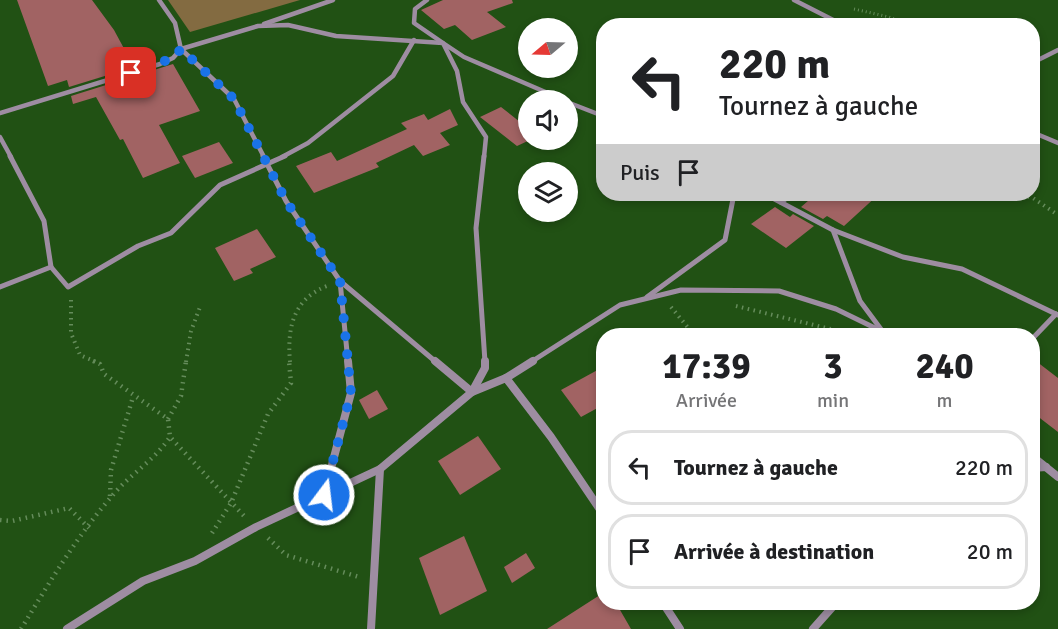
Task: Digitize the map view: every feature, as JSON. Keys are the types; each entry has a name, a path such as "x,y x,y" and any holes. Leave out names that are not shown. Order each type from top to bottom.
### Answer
{"street":[{"path":"159,0 175,23 181,49 234,99 286,201 340,281 472,392"},
{"path":"0,112 160,64 173,58 181,49 333,0"},
{"path":"427,0 415,9 414,22 442,44 464,57 540,90"},
{"path":"794,0 829,18"},
{"path":"258,26 288,25 336,36 414,40 442,44"},
{"path":"0,137 44,221 51,267 68,286 138,246 171,233 220,185 267,166 308,143 393,76 414,40"},
{"path":"442,44 457,71 463,102 486,137 476,228 485,368 472,392"},
{"path":"1040,59 1058,50"},
{"path":"578,106 596,113"},
{"path":"1040,135 1058,143"},
{"path":"644,299 725,240 733,201"},
{"path":"782,202 833,230 903,257 962,269 1057,314 1040,331"},
{"path":"833,230 846,273 876,328"},
{"path":"0,287 51,267"},
{"path":"324,495 351,393 340,281"},
{"path":"67,629 142,581 195,561 256,527 380,469 472,392 506,378 620,305 681,290 779,291 836,309 875,328"},
{"path":"506,378 551,437 596,504"},
{"path":"1040,462 1058,477"},
{"path":"1040,467 1046,467"},
{"path":"371,629 380,469"},
{"path":"668,610 680,629"},
{"path":"813,629 830,610"}],"path":[{"path":"854,9 894,18"},
{"path":"1037,201 1058,215"},
{"path":"195,561 231,503 268,414 291,382 289,354 294,313 312,292 340,281"},
{"path":"68,286 71,333 81,355 100,364 104,374 133,397 168,419"},
{"path":"660,295 688,328"},
{"path":"725,303 823,328"},
{"path":"21,629 61,562 89,528 110,497 162,452 170,437 168,419 181,396 191,331 200,307"},
{"path":"110,497 111,470 133,397"},
{"path":"170,437 231,503 286,555 374,581"},
{"path":"0,520 12,521 69,508 89,528"}],"shaded area":[{"path":"168,0 300,0 190,32"}],"building":[{"path":"17,0 92,0 114,30 134,67 69,87 67,80 48,86"},
{"path":"443,0 512,0 513,3 487,12 506,27 472,40 455,25 444,29 421,10"},
{"path":"173,64 200,111 159,125 180,163 143,178 123,139 120,140 96,97 73,104 71,96"},
{"path":"501,107 518,120 518,146 517,146 480,117"},
{"path":"450,109 458,125 440,133 450,145 423,156 414,145 376,163 379,167 314,193 296,166 331,152 337,161 407,129 401,123 424,114 428,120"},
{"path":"219,142 233,163 195,178 182,156"},
{"path":"808,201 871,201 844,226 827,216 823,219 801,207"},
{"path":"775,207 790,217 793,214 814,226 786,248 751,224"},
{"path":"257,229 276,257 250,269 253,273 234,281 215,248"},
{"path":"1040,364 1058,378 1058,432 1040,418"},
{"path":"596,371 596,409 581,417 561,390"},
{"path":"377,390 388,409 369,419 359,400"},
{"path":"478,436 501,469 460,495 438,461"},
{"path":"464,536 487,591 440,615 419,558"},
{"path":"526,553 535,568 512,583 504,567"},
{"path":"596,598 596,610 620,610 631,629 547,629"}],"route":[{"path":"131,73 173,58 181,49 234,99 286,201 340,281 351,393 324,495"}]}
